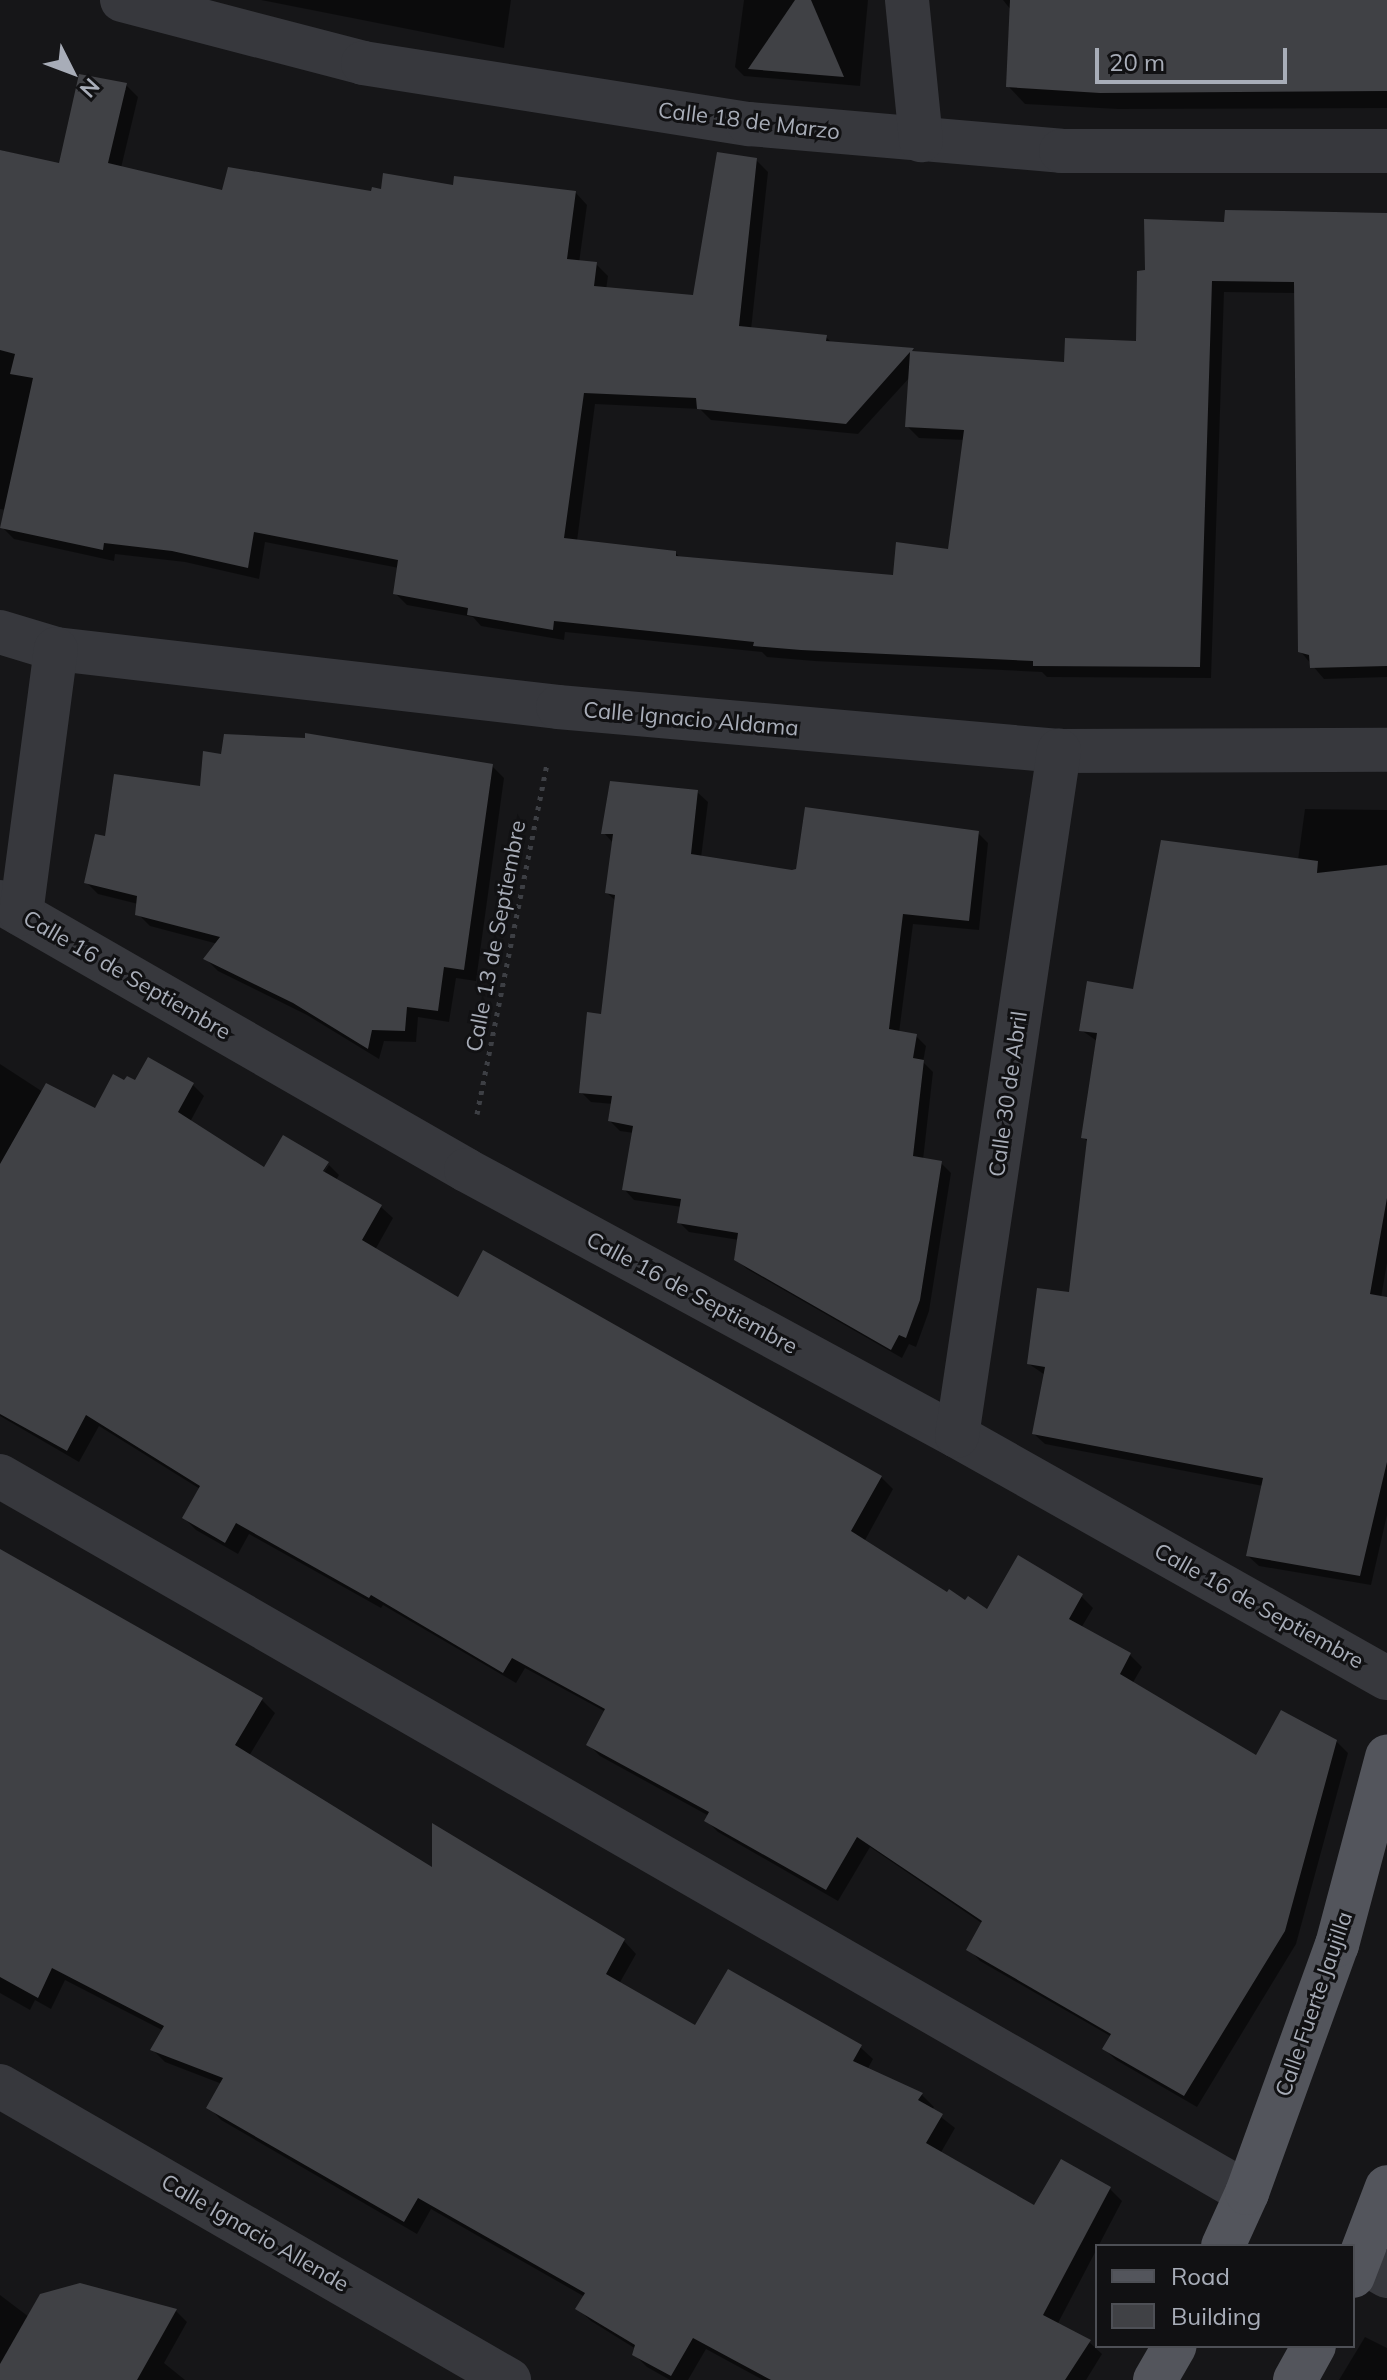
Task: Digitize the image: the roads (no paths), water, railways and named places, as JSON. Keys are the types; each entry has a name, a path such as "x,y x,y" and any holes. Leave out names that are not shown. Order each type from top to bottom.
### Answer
{"main road":[{"name":"Calle Fuerte Jaujilla","path":"1224,2244 1247,2193 1337,1945 1387,1757"},
{"path":"1367,2271 1387,2187"},
{"path":"1155,2380 1174,2348"},
{"path":"1295,2380 1313,2348"}],"street":[{"name":"Calle 18 de Marzo","path":"122,0 363,63 749,124 1061,151 1387,151"},
{"path":"907,0 921,140"},
{"name":"Calle Ignacio Aldama","path":"0,632 56,649 558,707 1059,751 1387,750"},
{"path":"10,908 56,649"},
{"name":"Calle 30 de Abril","path":"957,1436 1059,751"},
{"name":"Calle 16 de Septiembre","path":"10,908 466,1170 957,1436 1387,1678"},
{"path":"0,1476 1247,2193"},
{"name":"Calle Ignacio Allende","path":"0,2086 509,2380"}]}
